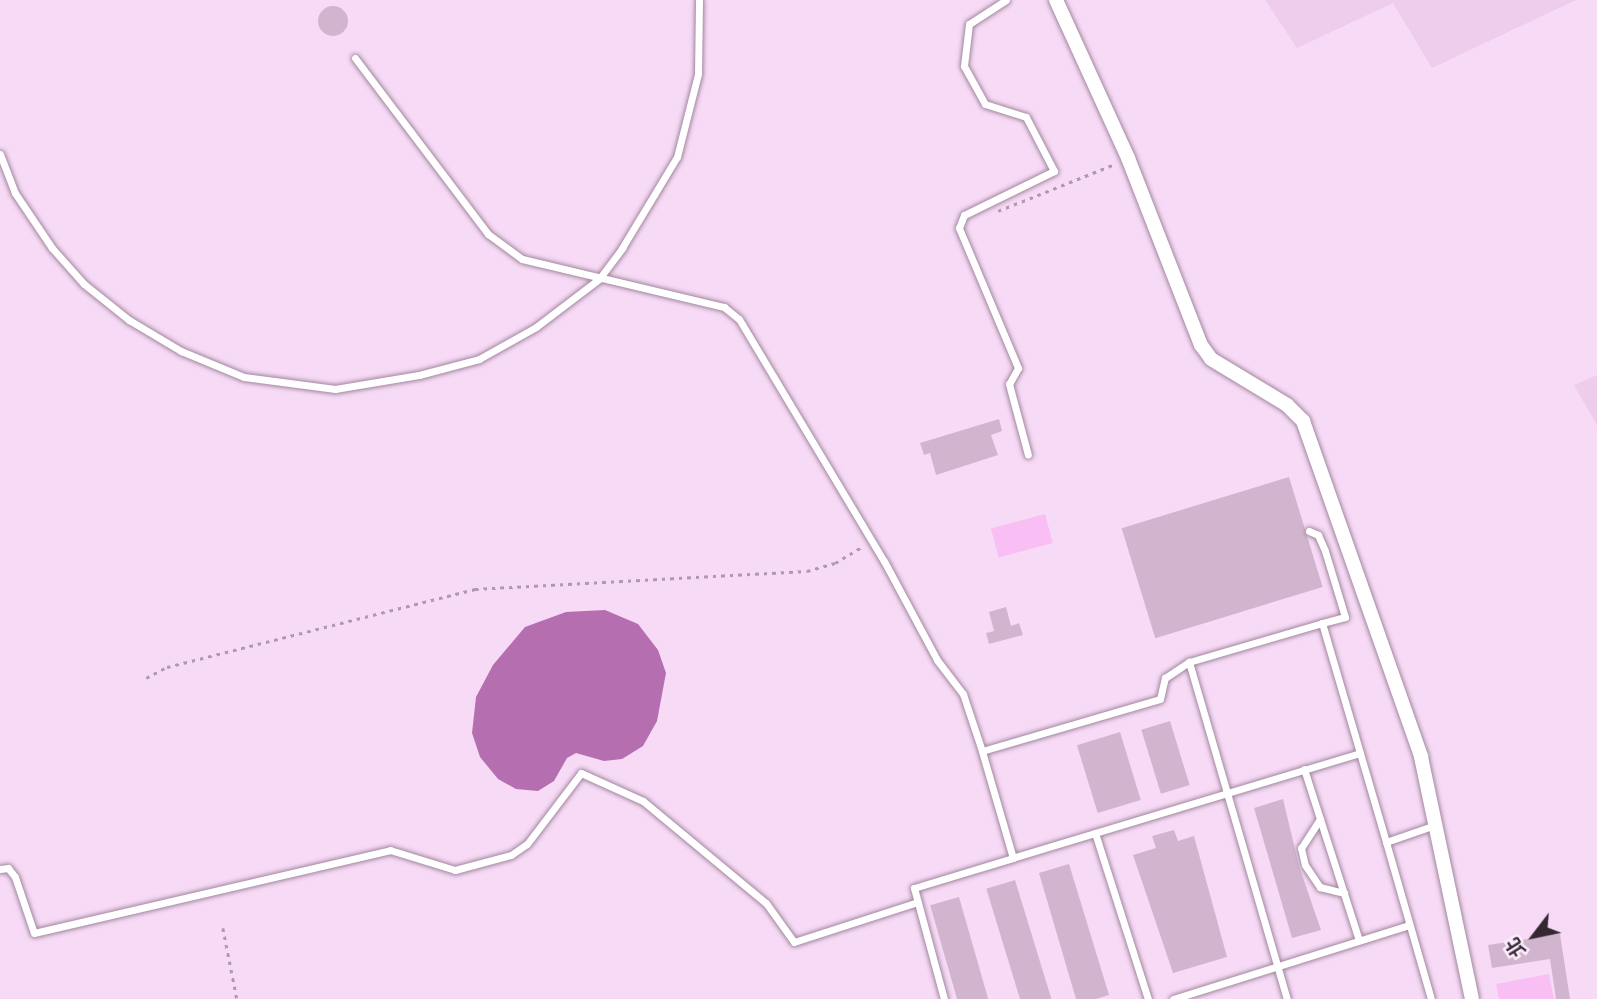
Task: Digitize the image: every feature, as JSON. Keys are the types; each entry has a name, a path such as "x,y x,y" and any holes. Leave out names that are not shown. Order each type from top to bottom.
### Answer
{"street":[{"path":"1056,0 1128,159 1201,345 1211,359 1287,405 1303,421 1421,757 1472,999"}],"lane":[{"path":"0,154 15,193 52,248 85,284 129,320 181,351 244,377 335,389 419,375 479,359 536,327 598,279 650,209 677,157 698,74 699,0"},
{"path":"1006,0 1004,5 969,24 964,66 985,104 1026,117 1054,171 964,215 958,228 1018,368 1009,384 1028,455"},
{"path":"355,58 488,234 522,259 724,307 739,319 872,540 937,660 963,694 1013,858"},
{"path":"982,751 1160,699 1165,678 1189,663 1345,617 1325,551 1318,535 1309,531"},
{"path":"1322,623 1430,999"},
{"path":"1189,663 1287,999"},
{"path":"944,999 914,888 1360,753"},
{"path":"1304,769 1359,940"},
{"path":"0,869 8,868 15,877 34,933 390,850 455,870 511,855 527,844 582,773 643,801 766,903 794,942 918,902"},
{"path":"1320,819 1301,848 1305,864 1320,887 1344,892"},
{"path":"1386,842 1436,825"},
{"path":"1096,833 1148,999"},
{"path":"1173,999 1409,925"}],"path":[{"path":"992,214 1128,159"},
{"path":"146,678 166,667 475,589 807,571 835,563 872,540"},
{"path":"223,928 237,999"}],"shaded area":[{"path":"1265,0 1576,0 1432,68 1393,3 1297,48"},
{"path":"1597,375 1597,425 1574,385"},
{"path":"1045,514 1053,543 999,557 991,528"},
{"path":"605,610 638,624 658,650 666,673 657,721 643,746 622,759 604,761 576,753 567,758 554,781 538,791 516,789 498,779 480,757 472,733 476,697 493,665 525,627 566,612"},
{"path":"1549,974 1554,999 1499,999 1496,984"}],"building":[{"path":"333,6 344,10 348,21 344,32 333,36 322,32 318,21 322,10"},
{"path":"999,419 1002,431 991,435 998,455 936,475 930,453 924,455 920,443"},
{"path":"1289,477 1323,587 1155,638 1122,528"},
{"path":"1006,607 1011,626 1019,623 1023,635 989,644 986,633 994,631 989,612"},
{"path":"1170,721 1190,785 1161,794 1141,730"},
{"path":"1120,732 1141,800 1098,813 1077,745"},
{"path":"1283,799 1299,866 1321,930 1292,938 1254,808"},
{"path":"1174,830 1178,841 1194,836 1227,957 1173,973 1133,855 1156,848 1152,836"},
{"path":"1069,864 1109,995 1096,999 1076,999 1039,873"},
{"path":"1015,880 1051,999 1020,999 986,889"},
{"path":"959,897 988,999 957,999 930,905"},
{"path":"1560,934 1570,999 1556,999 1550,959 1492,968 1488,945"}]}
